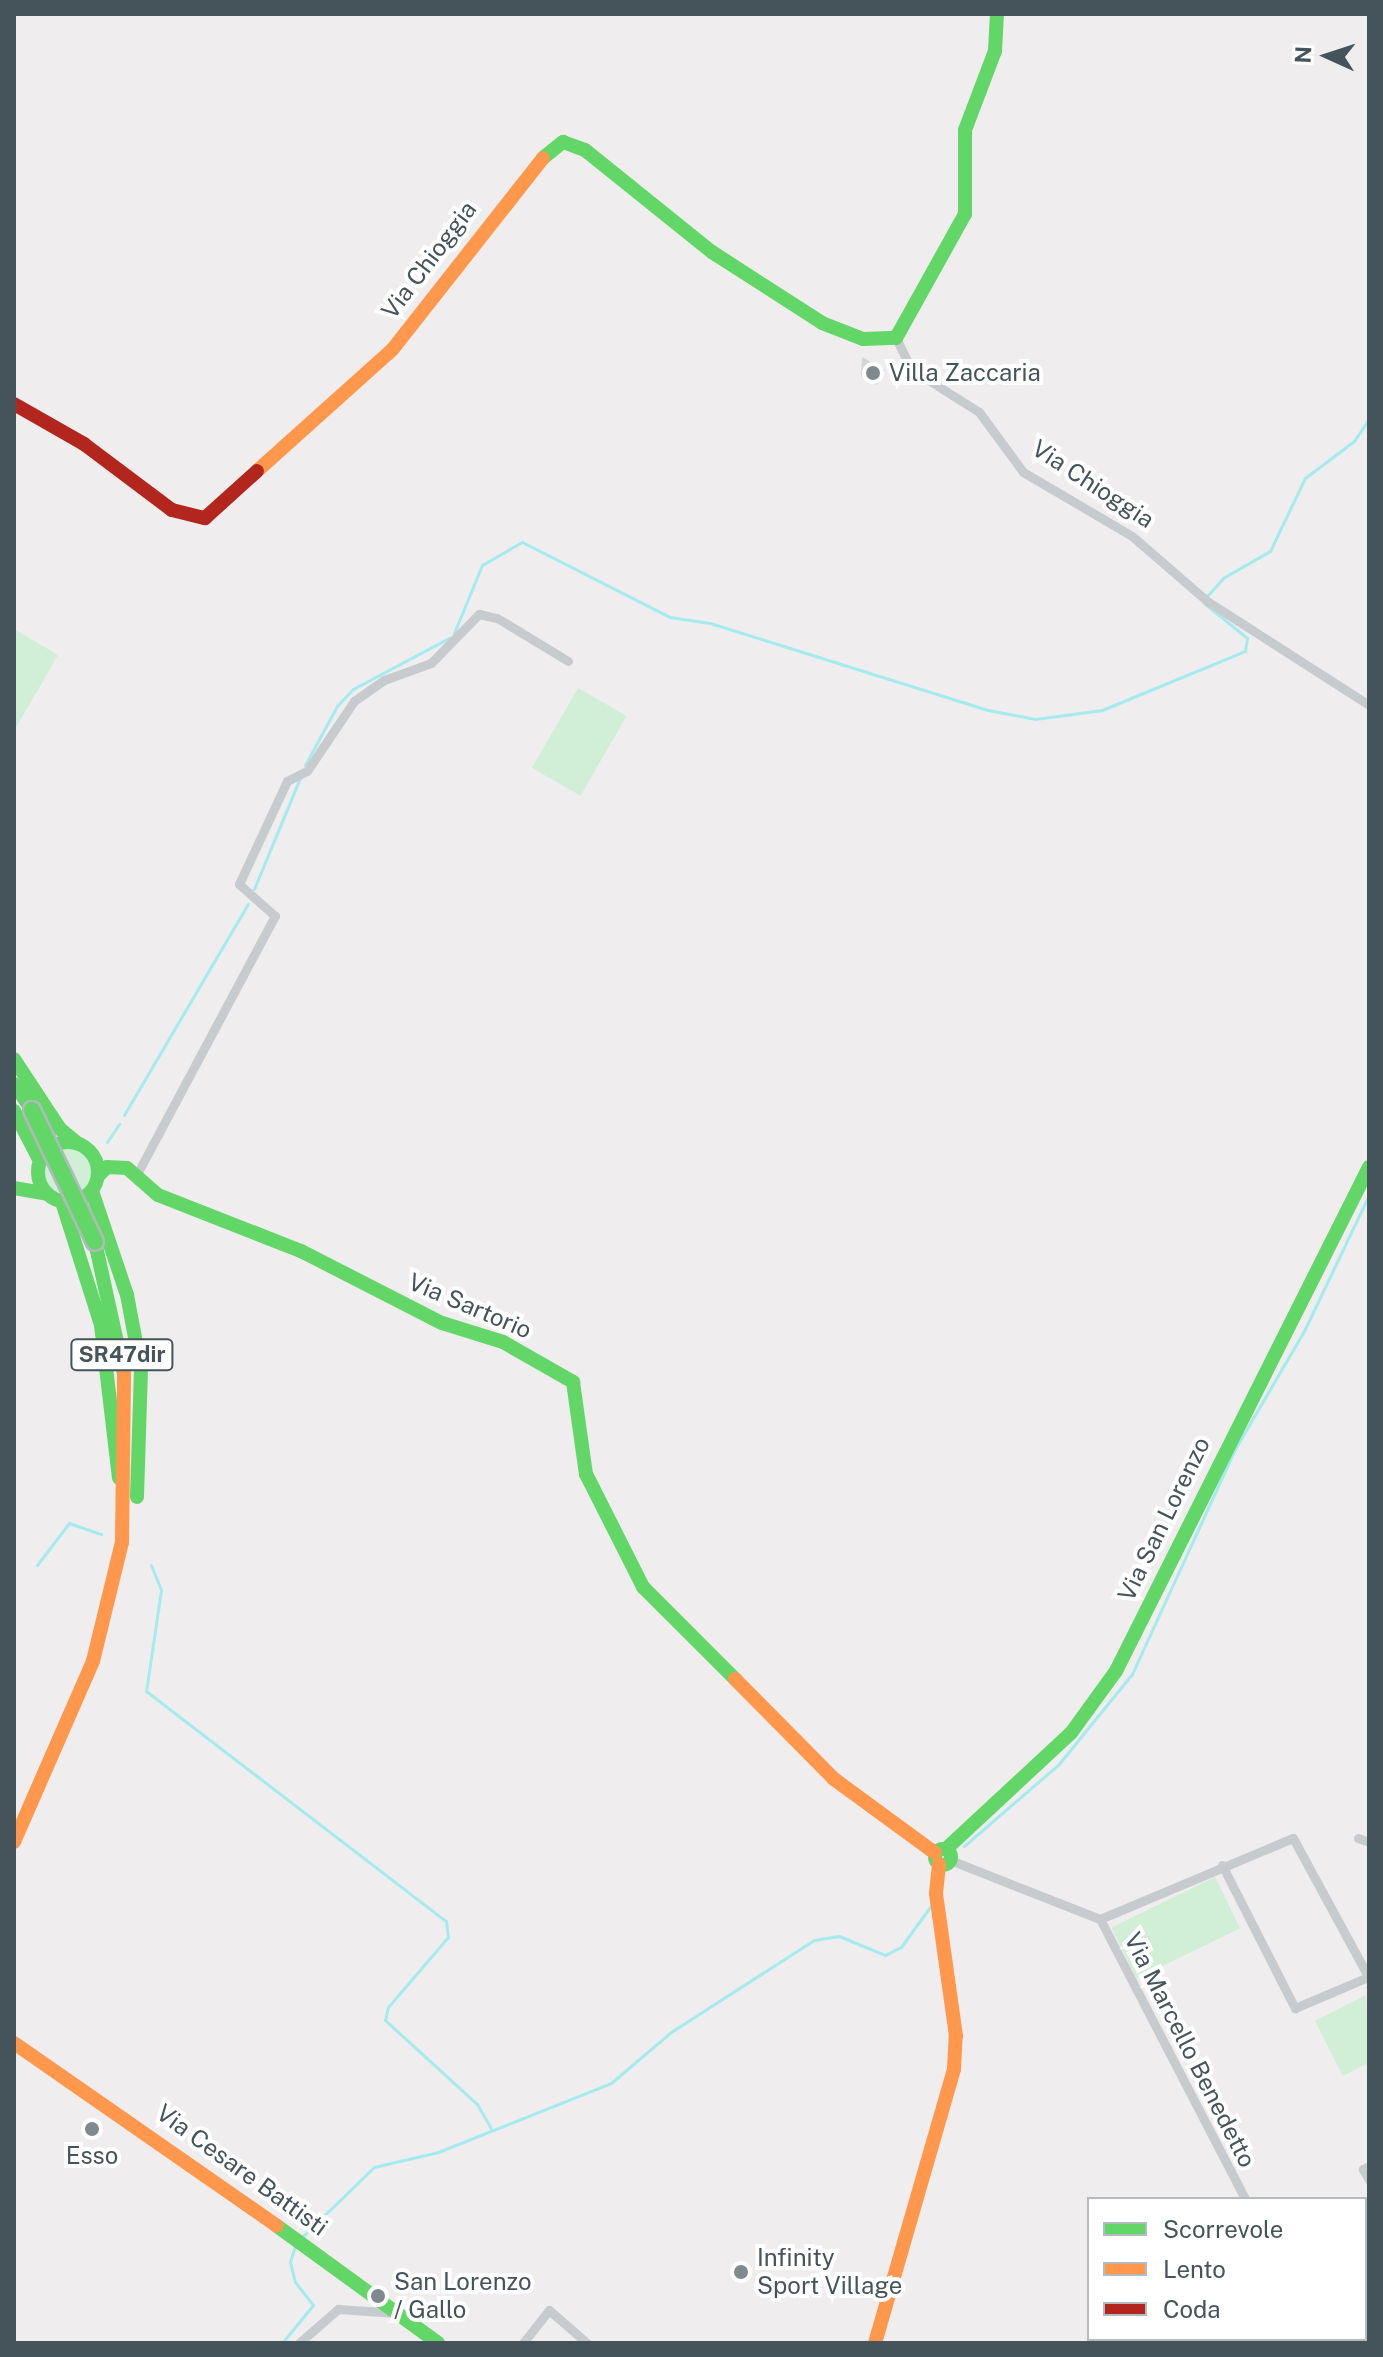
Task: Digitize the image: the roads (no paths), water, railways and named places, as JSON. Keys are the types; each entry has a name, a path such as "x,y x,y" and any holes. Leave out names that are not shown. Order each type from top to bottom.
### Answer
{"main road":[{"path":"896,338 965,214 965,130 995,51 997,14"},
{"name":"Via Chioggia","path":"14,404 84,444 172,510 205,518 392,350 531,167 563,142 585,150 712,252 822,323 863,339 896,338"},
{"path":"14,1059 60,1129 83,1146 127,1295 144,1399 131,1541 112,1599"},
{"name":"SR47dir","path":"14,1084 32,1110 95,1242 115,1316 129,1419 125,1515 112,1599 84,1685 14,1842"},
{"path":"14,1111 94,1296 111,1391 119,1469 112,1599"},
{"path":"14,1187 51,1147 83,1146"},
{"name":"Via Sartorio","path":"83,1146 140,1171 173,1201 301,1251 442,1323 503,1342 573,1382 586,1474 643,1587 834,1779 943,1857"},
{"path":"14,1187 54,1198 96,1183 118,1165 140,1171"},
{"name":"Via San Lorenzo","path":"943,1857 1071,1733 1116,1671 1232,1433 1304,1308 1369,1167"},
{"path":"875,2343 903,2228 954,2069 956,2036 936,1893 943,1857"},
{"name":"Via Cesare Battisti","path":"14,2043 299,2241 438,2343"}],"street":[{"name":"Via Chioggia","path":"896,338 911,369 979,412 1023,472 1132,536 1203,598 1369,705"},
{"path":"140,1171 275,916 239,884 287,781 307,771 354,701 384,680 431,663 479,614 497,618 568,661"},
{"path":"943,1857 1100,1919 1222,1865 1293,1838 1369,1978 1295,2008 1222,1865"},
{"path":"1358,1838 1369,1842"},
{"name":"Via Marcello Benedetto","path":"1100,1919 1244,2197"},
{"path":"1369,2166 1363,2169 1369,2180"},
{"path":"299,2343 338,2309 398,2312"},
{"path":"523,2343 549,2310 587,2343"}],"waterway":[{"path":"1207,596 1223,578 1270,551 1305,478 1354,441 1369,419"},
{"path":"454,633 482,565 522,542 670,617 710,623 988,710 1035,719 1102,710 1245,651 1247,638 1204,603"},
{"path":"305,765 337,706 353,689 449,638"},
{"path":"254,889 300,778"},
{"path":"124,1115 248,904"},
{"path":"107,1142 119,1124"},
{"path":"964,1846 1058,1765 1132,1674 1235,1449 1304,1331 1369,1195"},
{"path":"37,1565 69,1523 101,1534"},
{"path":"151,1565 161,1590 146,1691 446,1921 448,1937 388,2007 385,2020 477,2104 491,2128"},
{"path":"302,2237 374,2167 438,2152 611,2083 671,2032 814,1940 839,1936 885,1955 901,1947 932,1904"},
{"path":"282,2343 313,2305 295,2282 290,2262 295,2246"}],"place":[{"name":"Villa Zaccaria","path":"873,373"},
{"name":"Esso","path":"92,2129"},
{"name":"Infinity Sport Village","path":"741,2272"},
{"name":"San Lorenzo / Gallo","path":"378,2296"}]}
